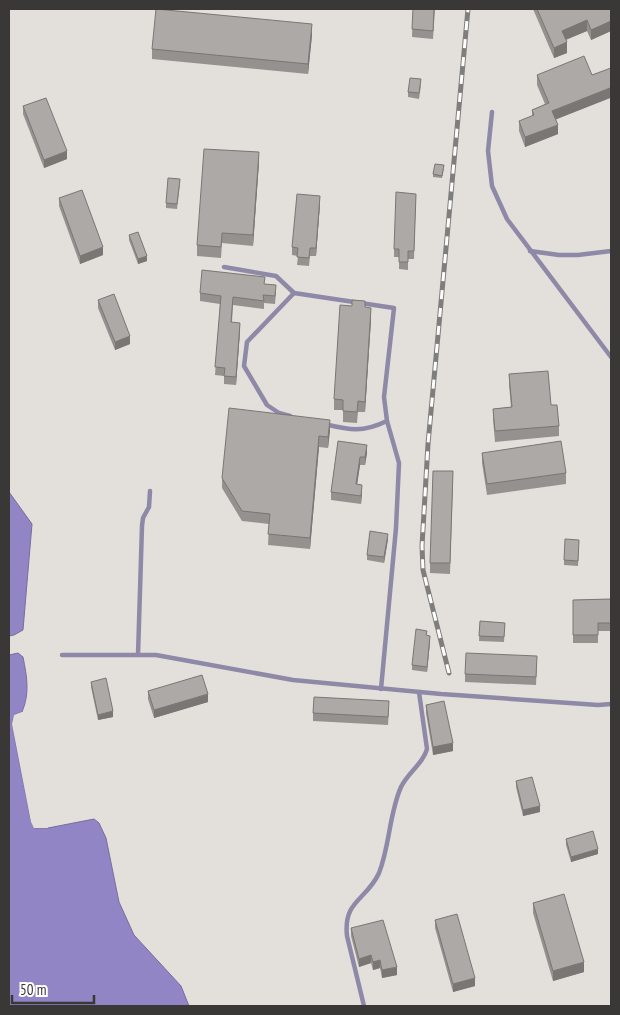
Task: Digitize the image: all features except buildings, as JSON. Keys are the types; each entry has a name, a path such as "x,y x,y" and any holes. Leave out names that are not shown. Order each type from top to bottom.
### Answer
{"lane":[{"path":"492,112 488,151 492,186 507,219 611,357"},
{"path":"530,251 559,255 578,255 611,250"},
{"path":"224,267 276,276 294,292 394,308 384,397 386,420 399,463 396,528 382,689"},
{"path":"294,292 247,342 244,366 267,405 279,413 296,417"},
{"path":"323,424 361,430 374,427 386,420"},
{"path":"138,655 142,526 143,518 149,507 150,491"},
{"path":"62,655 138,655 177,658 293,680 419,692 611,704"},
{"path":"364,1006 346,936 346,924 348,913 378,875 399,792 408,776 426,754 427,749 419,692"}],"shaded area":[{"path":"9,492 32,524 23,630 9,636"},
{"path":"18,653 23,657 27,678 27,692 22,712 14,715 12,724 31,822 35,828 48,828 94,819 99,823 106,838 119,902 134,935 181,986 189,1006 9,1006 9,655"}],"pier":[{"path":"22,712 23,714 16,717 14,724 33,821 36,825 47,825 48,828 34,828 31,822 12,724 14,715"}],"railway":[{"path":"449,673 423,570 422,546 428,444 468,9"}]}
